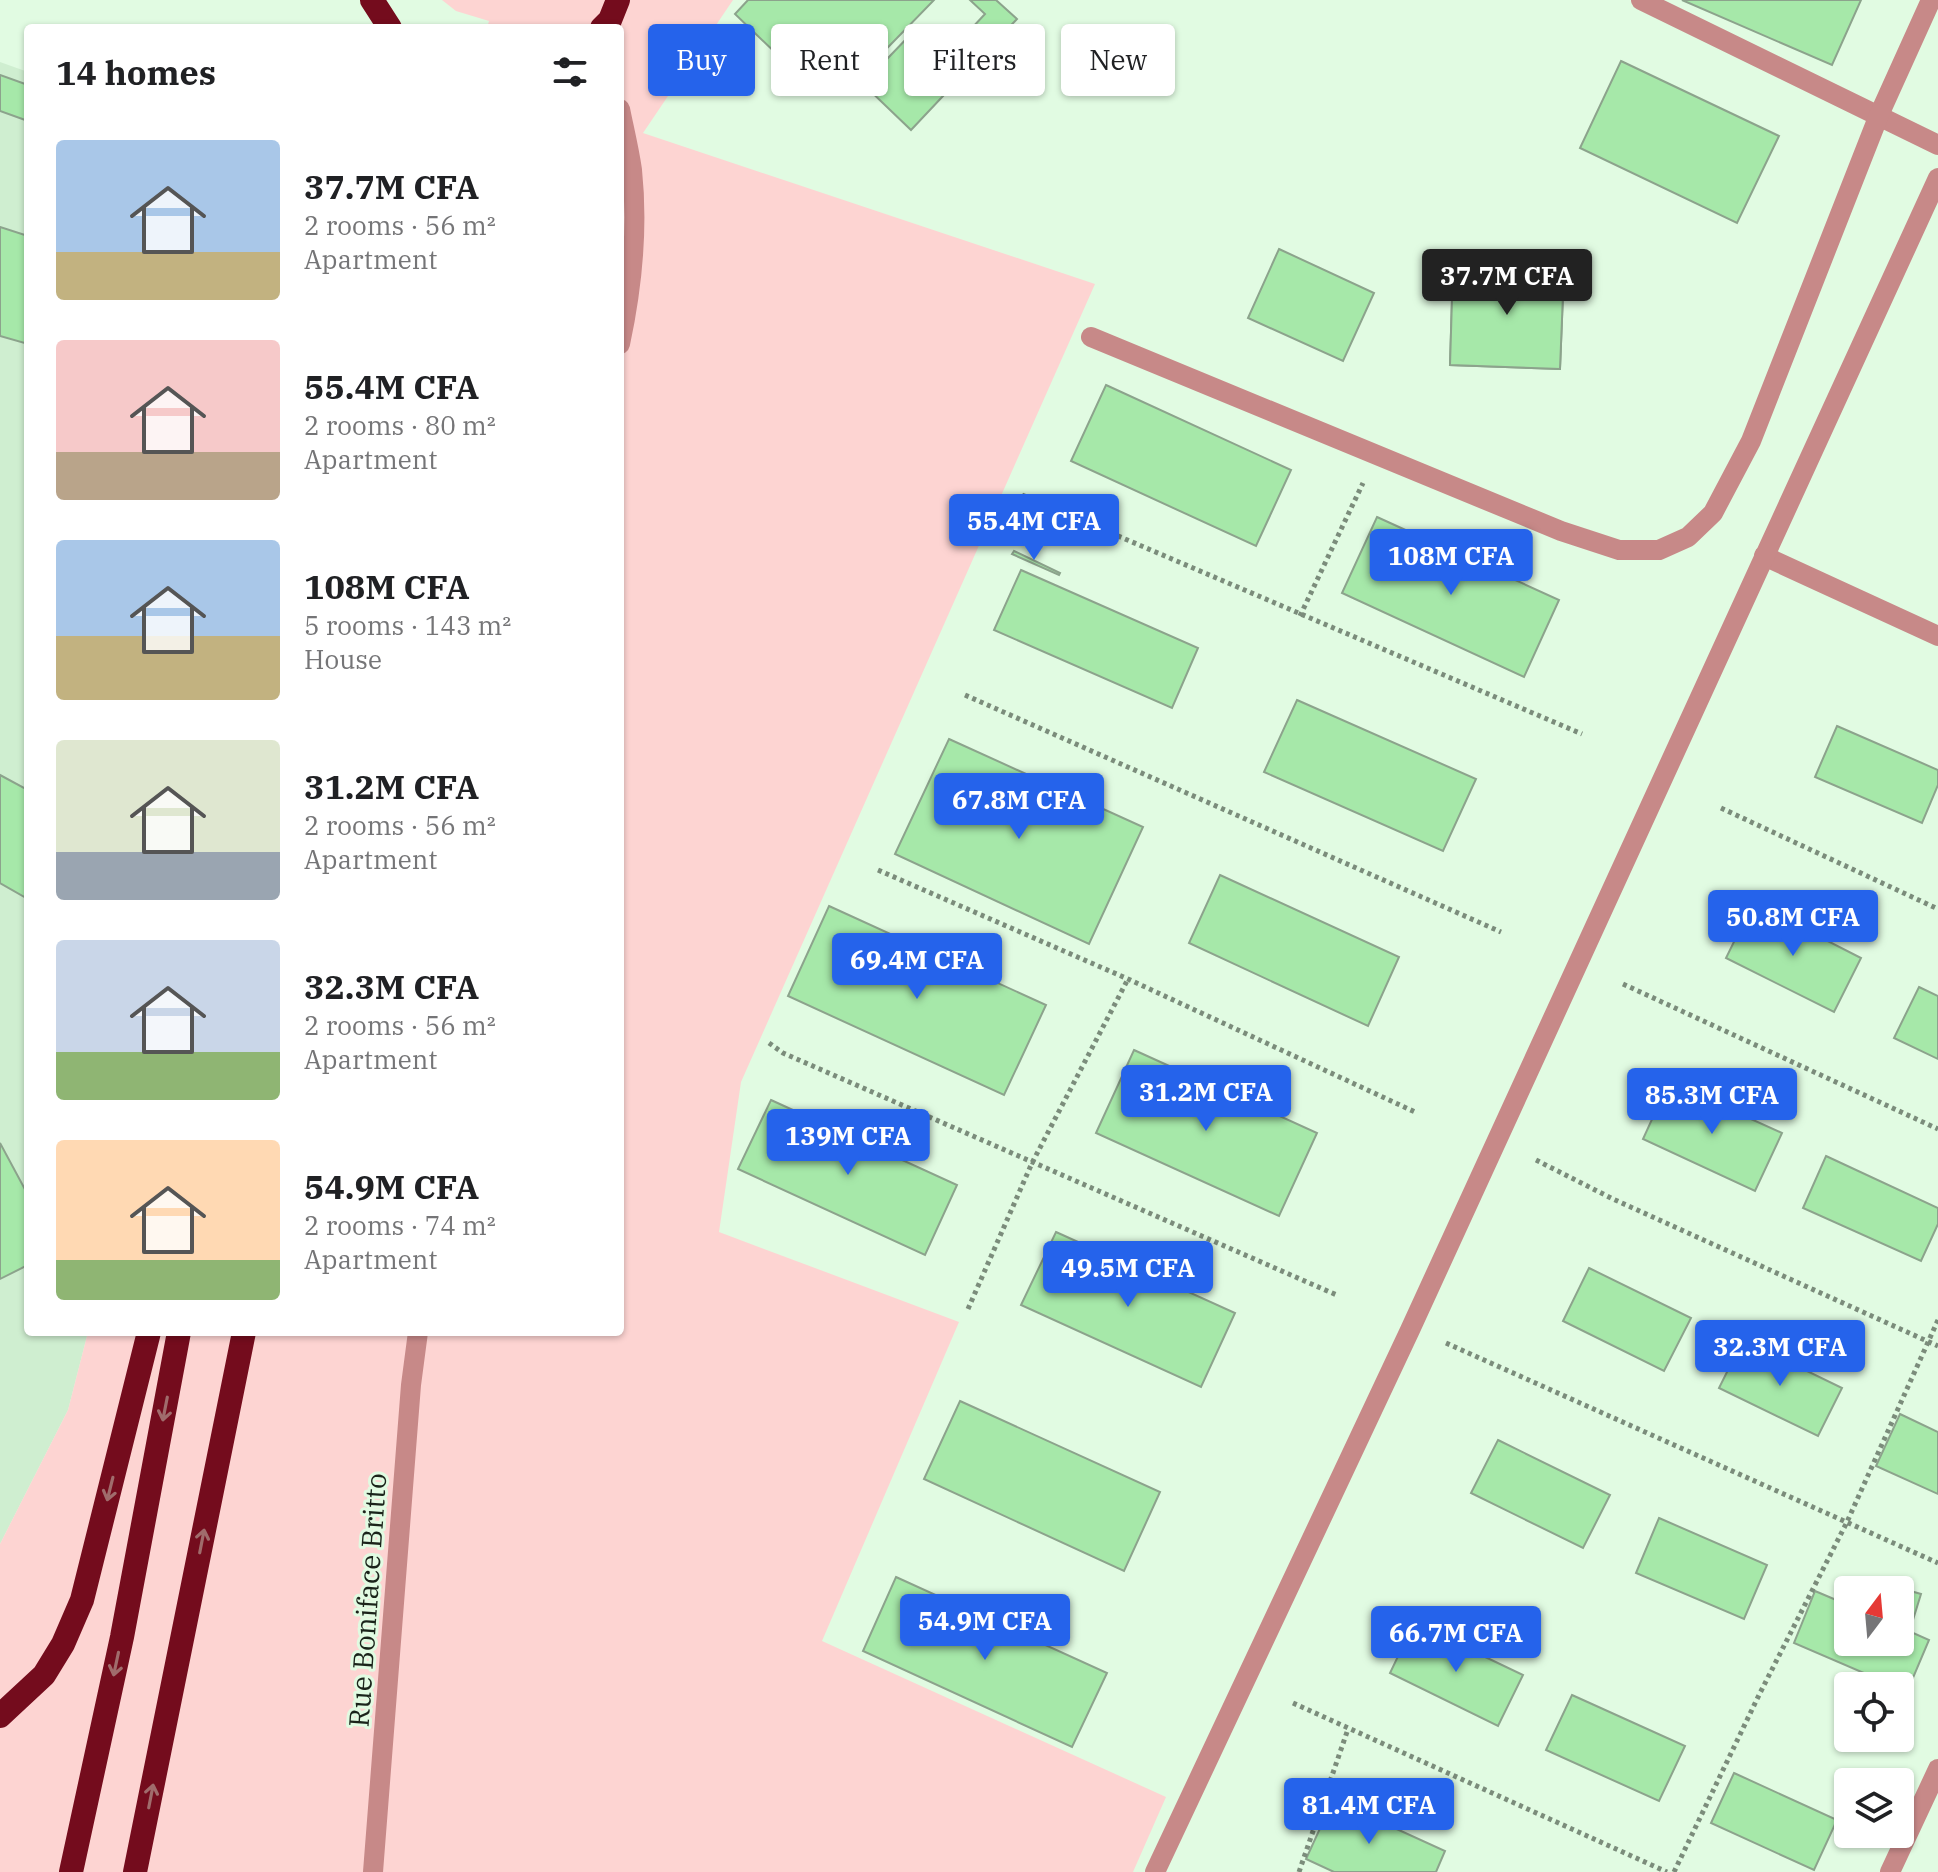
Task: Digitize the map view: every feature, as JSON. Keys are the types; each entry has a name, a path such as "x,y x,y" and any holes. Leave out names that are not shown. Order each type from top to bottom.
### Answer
{"highway":[{"path":"372,0 387,24"},
{"path":"0,1716 44,1675 63,1644 82,1600 148,1336"},
{"path":"71,1872 122,1637 178,1336"},
{"path":"135,1872 243,1336"}],"street":[{"path":"1641,0 1938,145"},
{"path":"1091,337 1561,531 1619,550 1659,550 1688,537 1713,513 1751,441 1879,115 1931,0"},
{"path":"624,129 632,170 633,246 624,324"},
{"path":"1155,1872 1410,1330 1938,178"},
{"path":"1764,556 1938,636"},
{"name":"Rue Boniface Britto","path":"373,1872 417,1336"},
{"path":"1890,1872 1938,1769"}],"path":[{"path":"1300,616 1376,456"},
{"path":"1022,495 1582,734"},
{"path":"965,695 1501,932"},
{"path":"1721,808 1938,909"},
{"path":"878,870 1128,979 1415,1112"},
{"path":"968,1309 1032,1163 1128,979"},
{"path":"1623,984 1938,1129"},
{"path":"769,1043 783,1053 1339,1296"},
{"path":"1536,1160 1613,1199 1938,1346"},
{"path":"1674,1872 1847,1522 1938,1320"},
{"path":"1446,1343 1938,1563"},
{"path":"1293,1703 1667,1872"},
{"path":"1299,1872 1348,1729"}],"shaded area":[{"path":"442,0 733,0 717,24 648,24 648,96 668,96 643,133 1095,284 741,1082 719,1232 959,1322 822,1641 1166,1797 1133,1872 0,1872 0,1544 68,1410 87,1336 624,1336 624,24 488,24 489,21 456,11"},
{"path":"0,62 24,71 24,1336 87,1336 68,1410 0,1544"}],"building":[{"path":"748,0 934,0 911,24 904,24 904,31 888,47 888,24 771,24 771,48 755,33 755,24 745,24 735,14"},
{"path":"970,0 996,0 1017,19 1012,24 976,24 985,14"},
{"path":"1682,0 1861,0 1832,65"},
{"path":"904,41 904,96 943,96 911,130 876,96 888,96 888,58"},
{"path":"1621,61 1779,136 1737,223 1580,148"},
{"path":"0,75 24,84 24,120 0,111"},
{"path":"0,227 24,235 24,343 0,336"},
{"path":"1279,249 1374,293 1343,361 1248,318"},
{"path":"1453,266 1564,269 1560,369 1450,365"},
{"path":"1453,266 1564,269 1560,369 1450,365"},
{"path":"1106,385 1291,470 1256,546 1071,461"},
{"path":"1377,517 1559,600 1524,677 1342,593"},
{"path":"1014,551 1060,573 1059,575 1012,554"},
{"path":"1021,570 1198,648 1172,708 994,630"},
{"path":"1297,700 1476,779 1443,851 1264,772"},
{"path":"1837,726 1938,770 1938,785 1922,823 1815,777"},
{"path":"949,739 1143,827 1089,944 895,854"},
{"path":"0,775 24,788 24,897 0,883"},
{"path":"1220,875 1399,957 1368,1026 1189,943"},
{"path":"1753,903 1861,958 1834,1012 1726,958"},
{"path":"829,906 1046,1005 1004,1095 788,996"},
{"path":"1919,987 1938,996 1938,1059 1894,1038"},
{"path":"1134,1050 1317,1133 1279,1216 1096,1133"},
{"path":"1669,1082 1782,1133 1755,1191 1643,1139"},
{"path":"771,1100 957,1185 925,1255 738,1169"},
{"path":"0,1143 24,1188 24,1267 0,1279"},
{"path":"1826,1156 1938,1208 1938,1224 1921,1261 1803,1208"},
{"path":"1056,1232 1235,1313 1201,1387 1021,1305"},
{"path":"1589,1268 1691,1318 1664,1371 1563,1321"},
{"path":"1743,1340 1842,1388 1818,1436 1719,1388"},
{"path":"960,1401 1160,1492 1124,1571 924,1479"},
{"path":"1900,1414 1938,1432 1938,1494 1876,1466"},
{"path":"1498,1440 1610,1495 1583,1548 1471,1493"},
{"path":"1659,1518 1767,1565 1744,1619 1636,1573"},
{"path":"896,1577 1107,1673 1072,1747 863,1651"},
{"path":"1815,1591 1834,1599 1834,1656 1914,1656 1914,1633 1929,1640 1914,1675 1914,1672 1861,1672 1794,1643"},
{"path":"1914,1592 1921,1594 1914,1617"},
{"path":"1414,1623 1523,1675 1498,1726 1390,1673"},
{"path":"1572,1695 1685,1746 1659,1801 1546,1750"},
{"path":"1734,1773 1834,1819 1834,1827 1814,1870 1711,1823"},
{"path":"1333,1800 1445,1851 1436,1872 1334,1872 1306,1859"}]}
